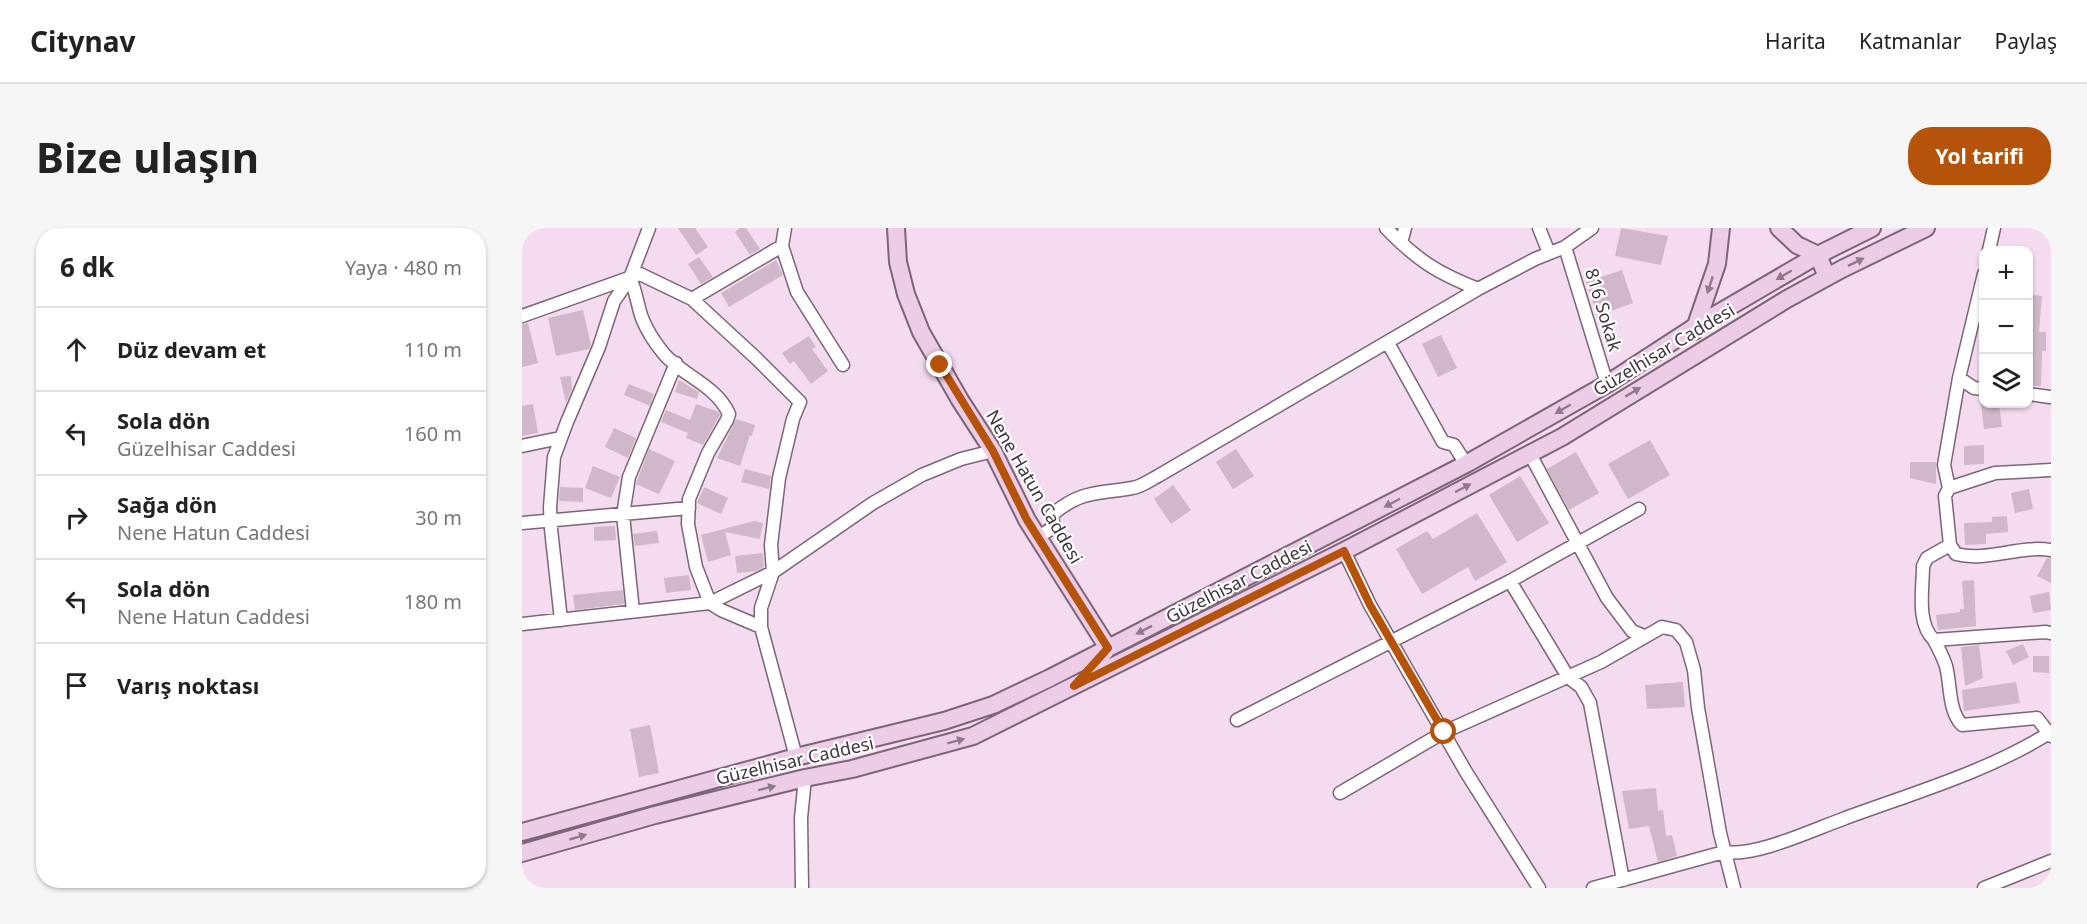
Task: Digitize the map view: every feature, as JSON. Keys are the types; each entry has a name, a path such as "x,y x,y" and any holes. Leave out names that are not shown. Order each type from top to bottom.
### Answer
{"street":[{"path":"561,620 550,520 554,457 600,347 614,302 630,278 649,228"},
{"path":"785,228 782,246 797,292 843,366"},
{"name":"Nene Hatun Caddesi","path":"896,228 898,262 906,294 921,332 960,400 993,451 1027,520 1108,648"},
{"path":"1386,228 1430,268 1478,289"},
{"path":"1401,243 1406,228"},
{"path":"1539,228 1549,253"},
{"path":"1038,537 1051,529 1052,515 1085,494 1135,488 1478,289 1565,247 1592,228"},
{"path":"1697,353 1693,328 1717,264 1721,228"},
{"path":"1779,228 1797,245 1818,255 1827,277"},
{"name":"Güzelhisar Caddesi","path":"522,832 796,757 944,721 993,705 1332,535 1466,464 1607,384 1693,328 1818,255 1872,228"},
{"name":"Güzelhisar Caddesi","path":"522,854 655,815 852,769 973,736 1344,551 1562,437 1787,299 1926,228"},
{"path":"1990,246 1994,228"},
{"path":"692,299 782,246"},
{"name":"816 Sokak","path":"1565,247 1607,384"},
{"path":"522,316 640,274 692,299 800,402 793,419 779,478 771,545 772,572 760,608 762,627 796,757"},
{"path":"630,278 642,317 653,339 666,356 701,382 720,400 729,414 728,420 708,453 689,499 688,524 696,567 710,603 762,627"},
{"path":"1979,291 1959,378 1944,465 1949,488 1945,496 1950,545 1956,554 1968,557 2038,549 2051,550"},
{"path":"1388,343 1443,442 1454,445 1466,464"},
{"path":"633,611 623,515 629,477 676,363"},
{"path":"1959,378 1974,388 1979,389"},
{"path":"2033,395 2050,397"},
{"path":"522,446 561,438"},
{"path":"522,624 710,603 772,572 873,503 922,475 961,459 993,451"},
{"path":"1530,454 1607,598 1632,631 1644,636"},
{"path":"1949,488 1995,473 2051,470"},
{"path":"522,523 689,508"},
{"path":"1237,720 1510,581 1639,509"},
{"path":"1593,888 1725,852 1736,854 1780,842 1958,778 2051,734 2037,718 1962,725 1955,717 1947,668 1934,640 1925,632 1923,618 1923,566 1927,558 1950,545"},
{"path":"1344,551 1370,605 1466,772 1539,888"},
{"path":"1510,581 1568,677 1581,687 1590,703 1623,880"},
{"path":"1340,793 1444,732 1601,663 1662,627 1676,630 1686,642 1694,670 1698,708 1734,888"},
{"path":"1934,640 2051,633"},
{"path":"1074,686 1108,648"},
{"path":"802,888 801,818 806,778"},
{"path":"1984,888 2051,861"}],"building":[{"path":"678,228 695,228 708,247 696,255"},
{"path":"740,228 746,228 760,249 750,255 735,232"},
{"path":"1621,228 1668,236 1661,265 1615,256"},
{"path":"699,257 713,277 701,284 688,264"},
{"path":"776,260 783,275 729,307 721,293"},
{"path":"1622,270 1633,303 1597,316 1586,282"},
{"path":"2033,295 2042,296 2039,332 2046,332 2046,351 2042,351 2041,386 2033,386"},
{"path":"583,310 591,345 589,349 556,356 548,318"},
{"path":"528,323 538,363 522,367 522,324"},
{"path":"1441,335 1457,368 1438,377 1422,344"},
{"path":"809,336 816,347 812,349 828,371 811,384 794,361 790,364 782,353"},
{"path":"571,376 572,389 566,403 560,377"},
{"path":"679,380 699,392 697,399 675,392"},
{"path":"629,384 654,394 650,406 624,395"},
{"path":"533,404 538,433 522,436 522,406"},
{"path":"696,404 719,412 720,415 703,445 686,438 688,433 661,422 666,410 690,420"},
{"path":"1981,408 2000,408 2002,427 1984,429"},
{"path":"736,419 755,425 740,466 717,458"},
{"path":"614,428 636,438 628,458 605,447"},
{"path":"1650,440 1670,475 1628,499 1608,464"},
{"path":"1984,445 1984,464 1964,465 1964,446"},
{"path":"649,449 675,461 659,494 636,484"},
{"path":"1236,449 1254,476 1233,489 1216,462"},
{"path":"1576,452 1599,493 1569,510 1547,469"},
{"path":"1910,462 1936,462 1936,484 1910,478"},
{"path":"593,466 620,477 611,498 585,488"},
{"path":"745,469 771,476 769,489 741,482"},
{"path":"1520,476 1549,523 1517,542 1489,495"},
{"path":"1173,485 1191,510 1171,524 1154,499"},
{"path":"560,487 583,488 583,502 559,501"},
{"path":"704,487 728,498 721,514 697,503"},
{"path":"2029,489 2033,509 2015,513 2011,493"},
{"path":"1477,513 1507,562 1475,581 1468,567 1422,594 1396,549 1427,531 1433,539"},
{"path":"2007,516 2008,532 1986,534 1986,544 1965,545 1964,523 1992,522 1992,517"},
{"path":"754,521 763,523 760,539 725,532 731,555 708,562 701,535"},
{"path":"615,526 616,540 594,541 594,527"},
{"path":"657,531 659,543 635,546 633,534"},
{"path":"763,553 764,567 757,571 737,573 735,556"},
{"path":"2047,558 2051,558 2051,583 2037,576"},
{"path":"689,575 691,590 666,593 664,578"},
{"path":"1974,580 1976,626 1938,630 1936,615 1960,612 1960,609 1964,609 1962,581"},
{"path":"623,590 624,604 575,610 573,595"},
{"path":"2049,592 2051,610 2033,613 2030,596"},
{"path":"2023,644 2029,657 2013,665 2006,651"},
{"path":"1979,645 1983,678 1965,686 1961,647"},
{"path":"2033,656 2049,656 2049,673 2033,672"},
{"path":"1683,682 1685,707 1647,709 1645,685"},
{"path":"2016,682 2020,703 1964,711 1962,690"},
{"path":"650,725 659,773 639,777 630,729"},
{"path":"1656,788 1658,811 1663,810 1666,836 1672,835 1677,856 1658,862 1649,826 1629,829 1622,791"}],"route":[{"path":"940,365 993,451 1027,520 1108,648 1074,686 1344,551 1370,605 1444,732"}]}
